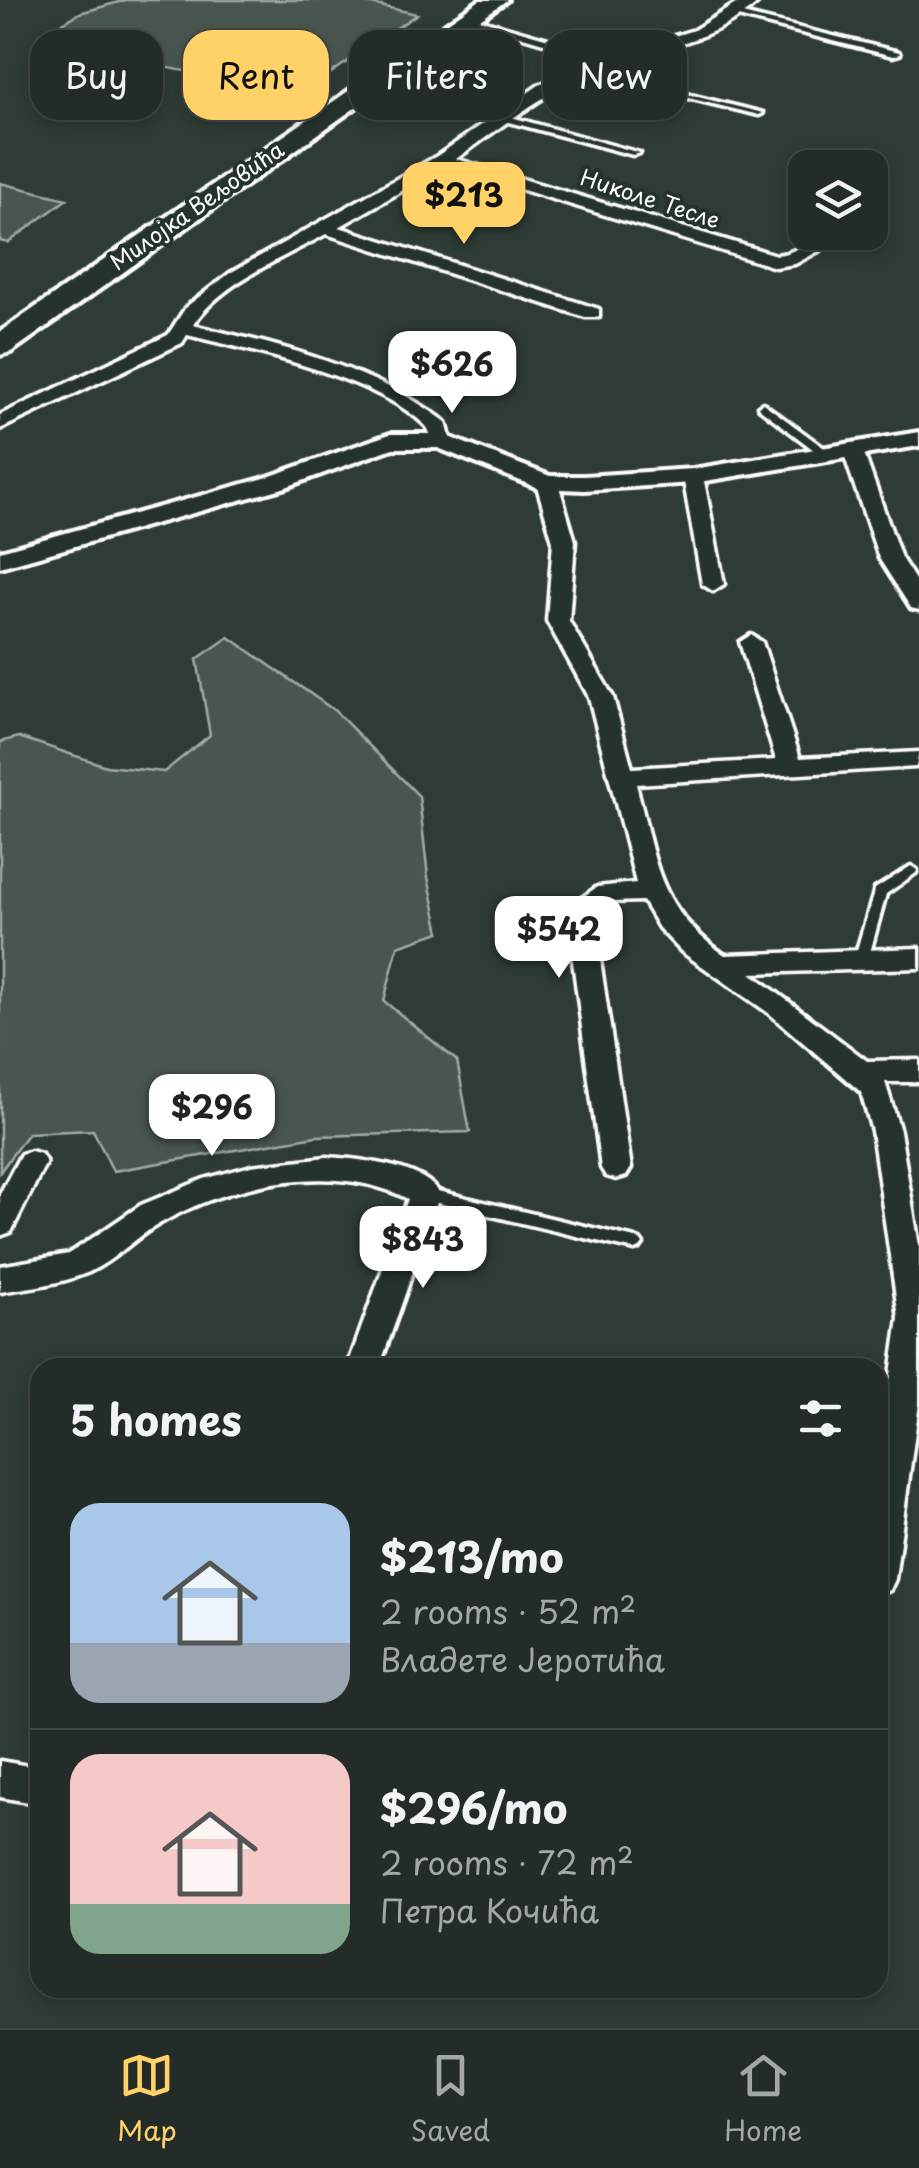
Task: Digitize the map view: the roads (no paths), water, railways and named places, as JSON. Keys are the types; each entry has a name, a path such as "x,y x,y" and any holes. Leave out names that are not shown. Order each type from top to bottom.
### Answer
{"main road":[{"name":"Милојка Вељовића","path":"0,346 494,0"}],"street":[{"path":"687,38 700,34 753,0"},
{"path":"0,422 175,339 193,311 208,298 322,227 443,160 498,120"},
{"name":"Николе Тесле","path":"443,160 776,260 789,260 807,250"},
{"path":"322,227 592,314"},
{"path":"184,329 238,341 366,384 427,416 439,426 441,441"},
{"path":"0,559 274,483 390,441 441,441 547,483 693,476 919,439"},
{"path":"840,453 890,558 919,603"},
{"path":"693,476 713,584"},
{"path":"547,483 564,541 558,622 601,697 651,892 668,921 691,945 780,1007 867,1080 886,1131 916,1307 888,1507"},
{"path":"751,642 790,764"},
{"path":"624,777 916,759"},
{"path":"616,1168 579,909 606,893 651,892"},
{"path":"719,965 919,958"},
{"path":"867,1080 919,1070"},
{"path":"867,1080 919,1087"},
{"path":"0,1224 31,1162"},
{"path":"0,1279 60,1268 88,1258 153,1212 195,1194 270,1174 316,1169 367,1170 404,1179 425,1194 367,1358"},
{"path":"0,1779 30,1784"}],"lane":[{"path":"730,12 896,54"},
{"path":"468,18 543,40"},
{"path":"687,97 759,113"},
{"path":"513,120 636,154"},
{"path":"763,406 840,453"},
{"path":"860,960 880,892 910,870"},
{"path":"425,1194 635,1244"}]}
